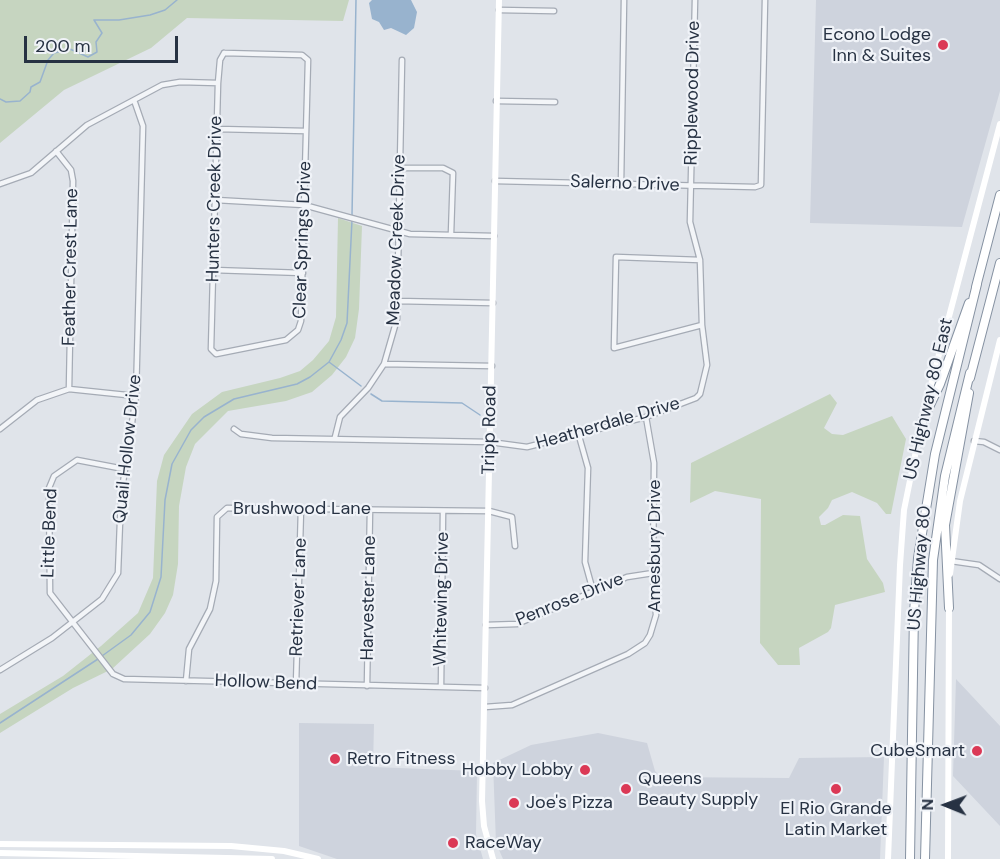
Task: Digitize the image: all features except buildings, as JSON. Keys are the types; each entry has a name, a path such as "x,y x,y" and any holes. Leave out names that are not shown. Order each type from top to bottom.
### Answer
{"highway":[{"path":"921,424 940,384 964,314 978,284 1000,195"},
{"path":"949,608 945,525 968,402 970,373 1000,263"},
{"name":"US Highway 80","path":"910,859 914,612 918,558 935,454 978,284"},
{"name":"US Highway 80","path":"925,859 933,560 945,476 970,373"}],"main road":[{"name":"Tripp Road","path":"492,858 482,815 499,0"},
{"name":"US Highway 80 East","path":"888,859 904,510 921,424 1000,124"},
{"path":"948,859 951,561 956,522 1000,340"},
{"path":"0,844 208,846 284,851 318,859"},
{"path":"0,853 54,856 272,859"}],"street":[{"path":"621,184 624,0"},
{"name":"Ripplewood Drive","path":"690,222 696,0"},
{"name":"Salerno Drive","path":"495,181 756,188 761,184 763,177 765,0"},
{"path":"499,10 554,11"},
{"name":"Hunters Creek Drive","path":"213,352 218,83 221,55 230,53 302,55 308,58"},
{"name":"Clear Springs Drive","path":"213,352 219,354 242,350 293,336 301,321 308,58"},
{"name":"Meadow Creek Drive","path":"335,437 340,417 368,388 384,364 393,338 397,301 402,60"},
{"path":"0,184 31,172 87,125 162,85 180,82 218,83"},
{"name":"Quail Hollow Drive","path":"0,670 40,647 71,623 107,593 118,573 124,469 136,396 143,126 134,100"},
{"path":"496,101 555,102"},
{"path":"217,129 306,130"},
{"name":"Feather Crest Lane","path":"56,151 71,170 73,181 69,389"},
{"path":"400,168 443,168 453,173 451,234"},
{"path":"216,200 304,205 420,235 494,236"},
{"name":"Heatherdale Drive","path":"234,429 241,434 272,438 335,437 490,441 527,447 579,436 646,417 696,398 700,394 707,364 702,325 700,260 690,222"},
{"path":"700,260 616,257 614,348 702,325"},
{"path":"213,270 303,273"},
{"path":"397,301 493,303"},
{"path":"384,364 492,366"},
{"path":"0,429 37,400 69,389 136,396"},
{"name":"Amesbury Drive","path":"485,707 512,705 628,654 645,643 654,626 656,615 653,573 654,463 646,417"},
{"path":"579,436 588,468 585,562 593,591"},
{"path":"974,441 984,442 1000,450"},
{"name":"Little Bend","path":"71,623 52,599 48,584 51,480 77,460 124,469"},
{"name":"Brushwood Lane","path":"186,681 189,649 210,609 216,581 217,517 227,508 489,511"},
{"name":"Retriever Lane","path":"296,685 301,509"},
{"name":"Harvester Lane","path":"367,686 370,509"},
{"path":"489,511 512,517 515,546"},
{"name":"Whitewing Drive","path":"441,687 443,512"},
{"path":"951,561 979,565 1000,579"},
{"name":"Penrose Drive","path":"486,625 524,621 627,577 653,573"},
{"name":"Hollow Bend","path":"71,623 113,675 124,679 485,688"},
{"path":"54,843 54,856"},
{"path":"208,846 208,858"},
{"path":"281,859 284,851"}],"shaded area":[{"path":"816,0 1000,0 1000,91 962,227 810,223"},
{"name":"CubeSmart","path":"956,679 1000,726 1000,826 953,776"},
{"path":"299,723 374,724 373,767 477,771 476,834 483,859 337,859 299,846"},
{"path":"598,733 647,743 655,771 661,777 789,778 799,758 884,757 880,859 503,859 496,843 493,763 531,745"}],"green space":[{"path":"0,0 349,0 343,21 187,18 151,48 64,90 0,143"},
{"path":"338,218 362,226 359,309 355,338 346,357 332,375 312,392 286,401 228,411 195,444 186,467 179,506 178,564 173,595 165,613 150,634 112,669 73,688 0,733 0,714 63,676 138,613 153,578 157,481 164,455 192,414 222,392 300,371 329,341 336,317"},
{"path":"830,394 837,403 824,428 832,434 843,435 892,416 906,439 891,514 886,514 877,503 852,492 832,500 819,517 821,525 825,525 843,515 860,516 867,559 883,583 885,592 835,605 831,628 828,632 799,648 800,665 778,665 760,643 761,499 715,491 690,503 691,463"}],"water":[{"path":"372,0 411,0 417,12 414,28 406,35 391,28 384,30 379,22 372,19 369,3"}],"waterway":[{"path":"0,99 6,102 20,101 30,92 31,87 40,82 48,60 54,53 70,49 88,57 97,52 96,42 102,33 94,20 119,20 150,15 165,10 177,0"},
{"path":"352,215 356,0"},
{"path":"102,656 131,635 150,612 161,577 165,500 172,464 191,430 204,417 234,399 297,384 329,362 347,323 352,220"},
{"path":"329,362 361,386"},
{"path":"371,394 382,401 462,403 480,415"},
{"path":"0,723 98,659"}],"place":[{"name":"Econo Lodge Inn & Suites","path":"943,45"},
{"name":"CubeSmart","path":"977,751"},
{"name":"Retro Fitness","path":"335,759"},
{"name":"Hobby Lobby","path":"585,770"},
{"name":"Queens Beauty Supply","path":"626,789"},
{"name":"El Rio Grande Latin Market","path":"836,789"},
{"name":"Joe's Pizza","path":"514,803"},
{"name":"RaceWay","path":"453,843"}]}
